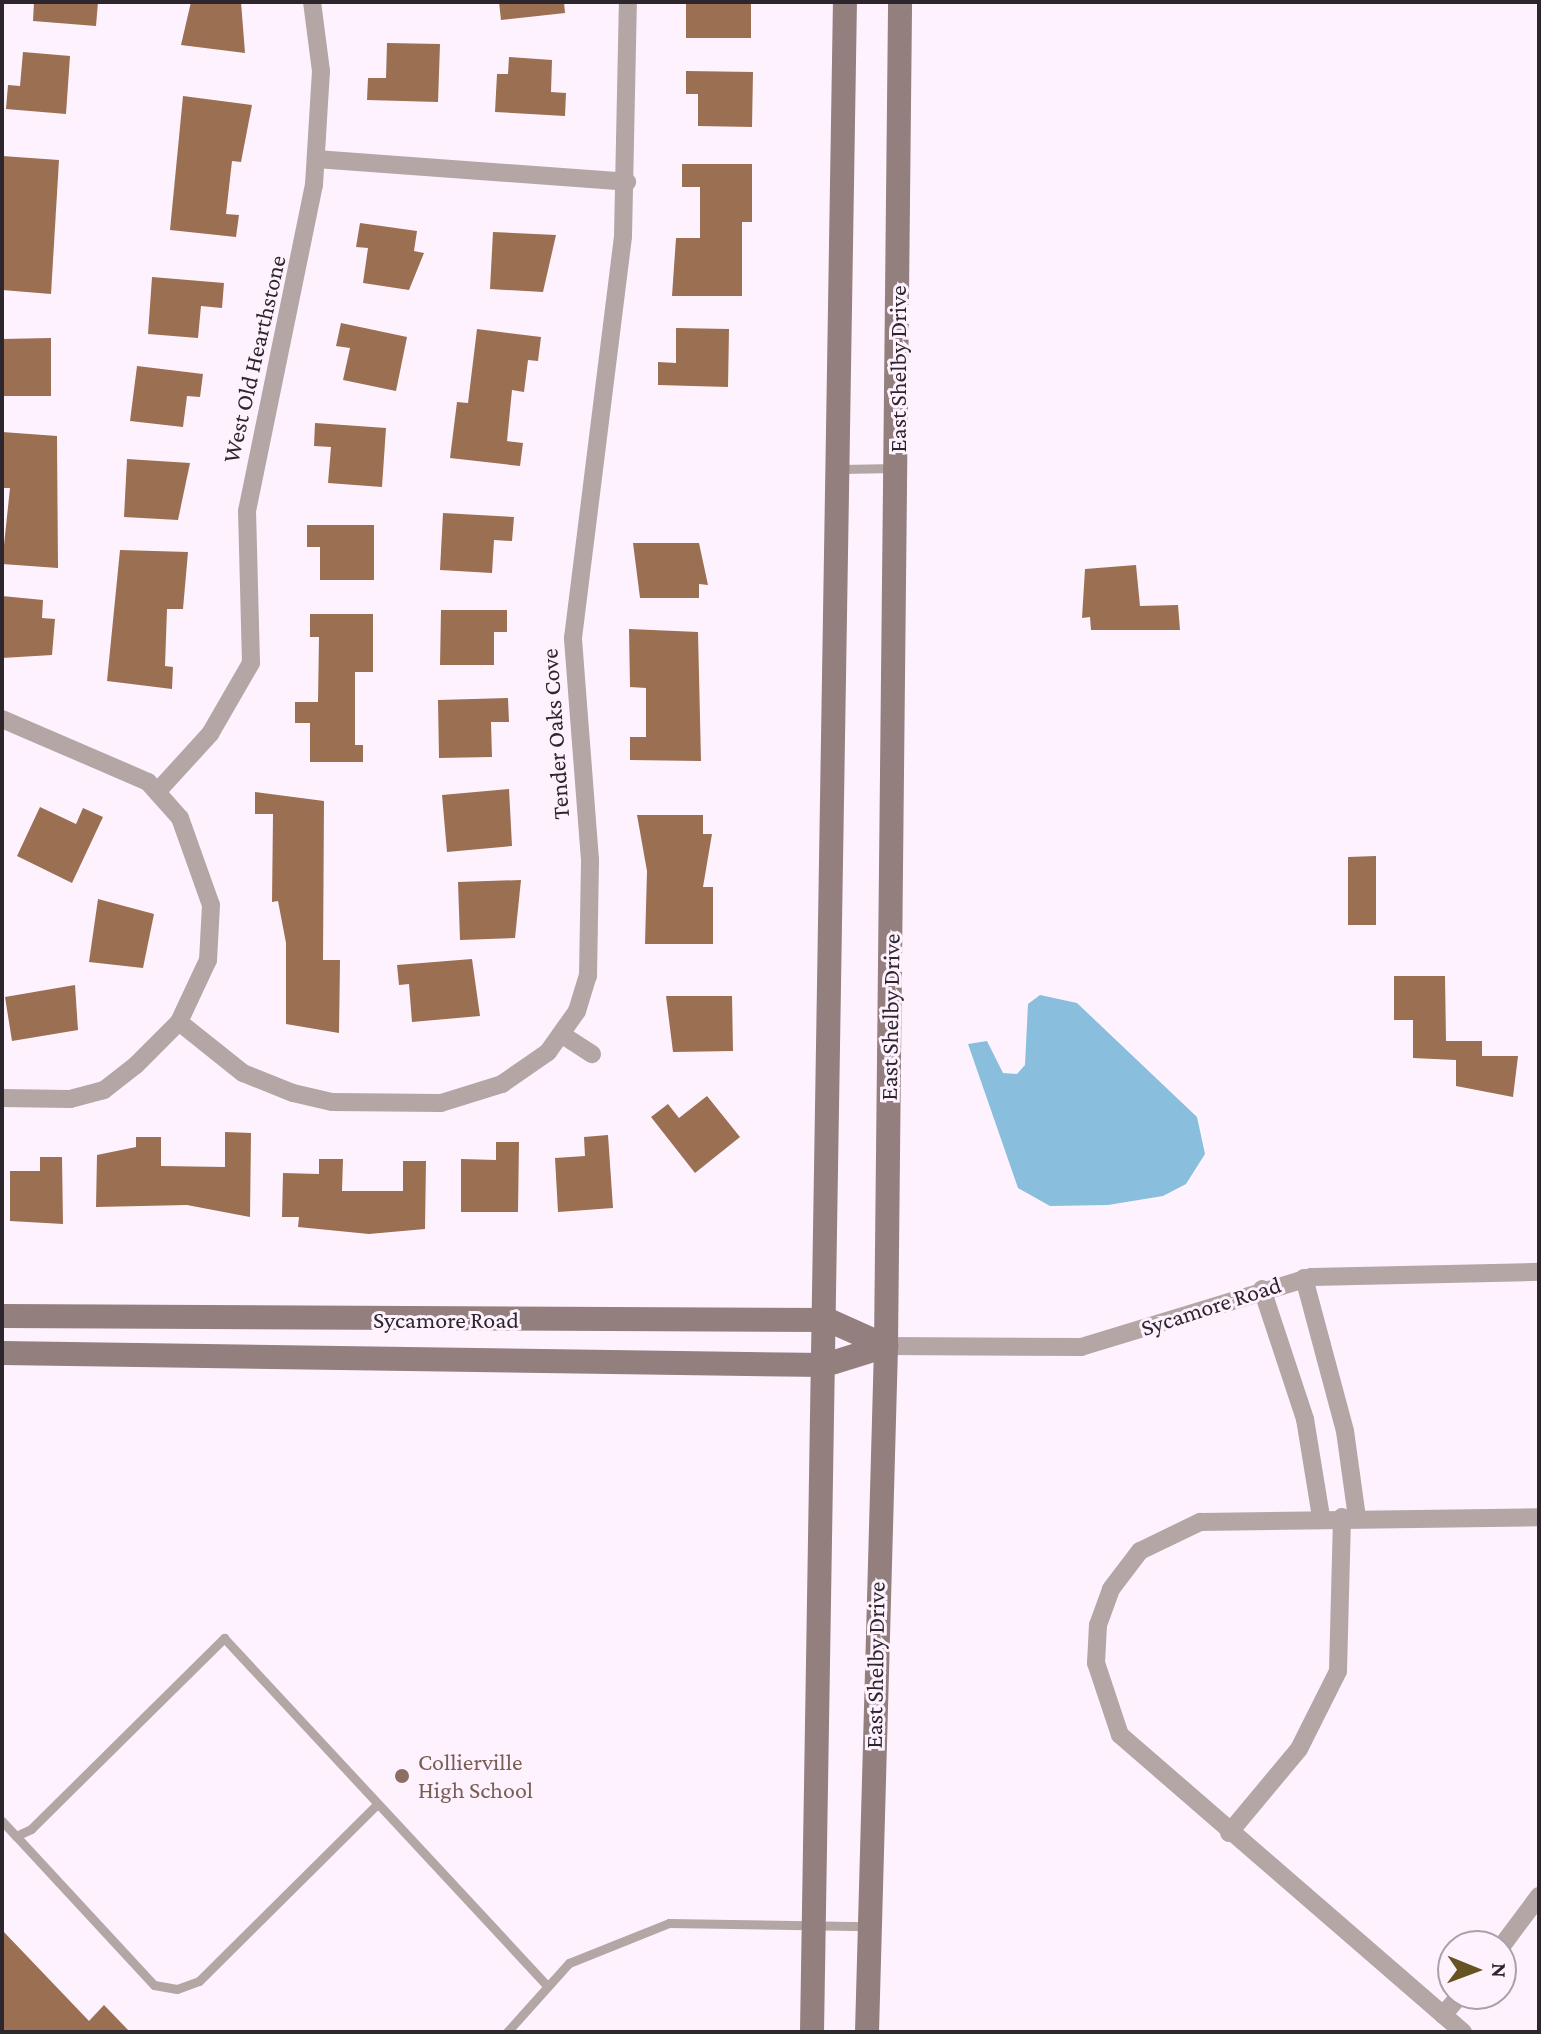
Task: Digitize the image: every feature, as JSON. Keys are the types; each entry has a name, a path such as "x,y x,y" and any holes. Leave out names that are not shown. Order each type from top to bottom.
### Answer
{"main road":[{"path":"812,2032 817,1924 842,469 845,2"},
{"name":"East Shelby Drive","path":"867,2032 886,1346 898,468 900,2"},
{"name":"Sycamore Road","path":"2,1316 828,1320 886,1346"},
{"name":"Sycamore Road","path":"2,1353 825,1365 886,1346"}],"street":[{"name":"West Old Hearthstone","path":"157,792 210,734 251,663 247,511 259,430 299,281 316,159 321,71 312,2"},
{"name":"Tender Oaks Cove","path":"179,1022 243,1073 332,1102 441,1103 502,1084 561,1034 588,976 590,860 573,638 627,182 628,2"},
{"path":"316,159 627,182"},
{"path":"2,719 121,764 157,792 180,818 211,905 208,960 179,1022 104,1090 70,1099 2,1098"},
{"path":"561,1034 592,1054"},
{"name":"Sycamore Road","path":"886,1346 1081,1347 1304,1278 1539,1272"},
{"path":"1229,1833 1299,1749 1338,1671 1349,1517 1345,1431 1304,1278"},
{"path":"1262,1289 1305,1419 1321,1517"},
{"path":"1463,2032 1229,1833 1120,1735 1096,1663 1098,1625 1111,1589 1140,1551 1173,1530 1200,1522 1321,1517 1539,1517"},
{"path":"1514,1930 1539,1896"},
{"path":"1443,2015 1447,2010"}],"lane":[{"path":"842,469 898,468"},
{"path":"16,1836 120,1746 224,1638 547,1986"},
{"path":"2,1821 154,1985 177,1989 199,1981 376,1805"},
{"path":"507,2032 569,1963 669,1923 869,1926"}],"water":[{"path":"1040,995 1077,1003 1197,1117 1205,1154 1186,1184 1163,1196 1108,1205 1050,1206 1018,1188 968,1044 987,1041 1003,1073 1017,1074 1025,1065 1028,1004"}],"building":[{"path":"34,2 98,2 96,26 33,21"},
{"path":"191,2 241,2 245,53 181,45"},
{"path":"499,2 564,2 565,13 501,20"},
{"path":"686,2 751,2 751,38 686,38"},
{"path":"387,43 440,44 438,102 367,100 368,78 386,78"},
{"path":"23,52 70,56 66,114 6,109 8,85 20,86"},
{"path":"509,57 552,60 551,92 566,93 565,116 495,112 497,74 508,74"},
{"path":"686,71 753,72 752,127 698,126 698,94 686,94"},
{"path":"183,96 252,105 241,162 232,161 226,214 239,215 236,237 170,230"},
{"path":"2,156 59,160 51,294 2,290"},
{"path":"682,164 752,164 752,222 742,222 742,296 672,296 676,238 700,238 700,187 682,187"},
{"path":"360,223 417,231 414,251 424,253 409,290 363,283 368,248 356,247"},
{"path":"493,232 556,235 543,292 490,289"},
{"path":"152,277 224,283 222,308 201,306 198,338 148,334"},
{"path":"341,323 407,337 396,391 343,380 350,348 336,346"},
{"path":"676,328 729,329 728,387 658,385 658,362 676,363"},
{"path":"477,329 541,337 538,361 528,360 524,392 512,390 507,441 523,443 520,466 450,458 457,402 468,403"},
{"path":"51,338 51,396 2,396 2,339"},
{"path":"137,366 203,374 200,397 187,396 183,427 130,421"},
{"path":"315,423 386,428 382,487 328,483 331,447 314,446"},
{"path":"2,432 57,436 58,568 2,564 10,488 2,488"},
{"path":"127,459 190,463 178,520 124,517"},
{"path":"443,513 514,517 512,541 494,540 492,573 440,570"},
{"path":"307,525 374,525 374,580 320,580 320,547 307,547"},
{"path":"633,543 699,543 708,585 699,584 699,598 640,598"},
{"path":"120,550 188,552 183,609 167,609 165,666 173,667 172,689 107,681"},
{"path":"1136,565 1140,606 1178,605 1180,630 1091,630 1090,617 1082,618 1085,569"},
{"path":"2,596 43,600 42,618 55,619 52,655 2,658"},
{"path":"441,610 507,610 507,632 494,632 494,665 440,665"},
{"path":"310,614 373,614 373,672 355,672 355,745 363,745 363,762 310,762 310,723 295,723 295,702 318,702 319,637 310,637"},
{"path":"629,629 698,632 701,761 630,760 630,737 646,737 646,688 630,687"},
{"path":"508,698 509,722 491,722 492,757 439,758 438,700"},
{"path":"509,789 512,846 447,852 442,795"},
{"path":"255,792 324,801 323,960 340,960 339,1033 286,1024 286,943 278,901 272,902 273,814 255,814"},
{"path":"40,807 76,824 83,808 103,817 72,883 17,856"},
{"path":"637,815 703,815 703,834 712,834 703,887 713,887 713,944 645,944 647,871"},
{"path":"1376,856 1376,925 1348,925 1348,857"},
{"path":"521,880 515,938 460,940 458,882"},
{"path":"98,899 154,914 143,968 89,962"},
{"path":"472,959 480,1016 412,1022 409,984 399,985 397,965"},
{"path":"1394,976 1445,976 1446,1041 1482,1041 1482,1056 1518,1056 1513,1097 1456,1086 1456,1060 1413,1058 1413,1020 1394,1020"},
{"path":"75,985 78,1030 12,1041 5,997"},
{"path":"666,996 732,996 733,1051 673,1052"},
{"path":"707,1096 740,1137 695,1173 651,1117 668,1104 679,1118"},
{"path":"225,1132 251,1133 250,1217 187,1205 96,1207 97,1155 136,1147 136,1137 161,1137 161,1166 225,1167"},
{"path":"608,1135 613,1208 558,1212 555,1158 585,1156 584,1137"},
{"path":"496,1142 519,1142 518,1212 461,1212 461,1159 496,1160"},
{"path":"40,1157 62,1157 63,1224 10,1221 10,1171 40,1171"},
{"path":"319,1159 343,1159 342,1191 403,1191 403,1161 426,1161 425,1229 369,1234 298,1227 299,1217 282,1217 283,1173 319,1174"},
{"path":"2,1930 89,2021 104,2005 130,2032 2,2032"}],"place":[{"name":"Collierville High School","path":"402,1776"}]}
